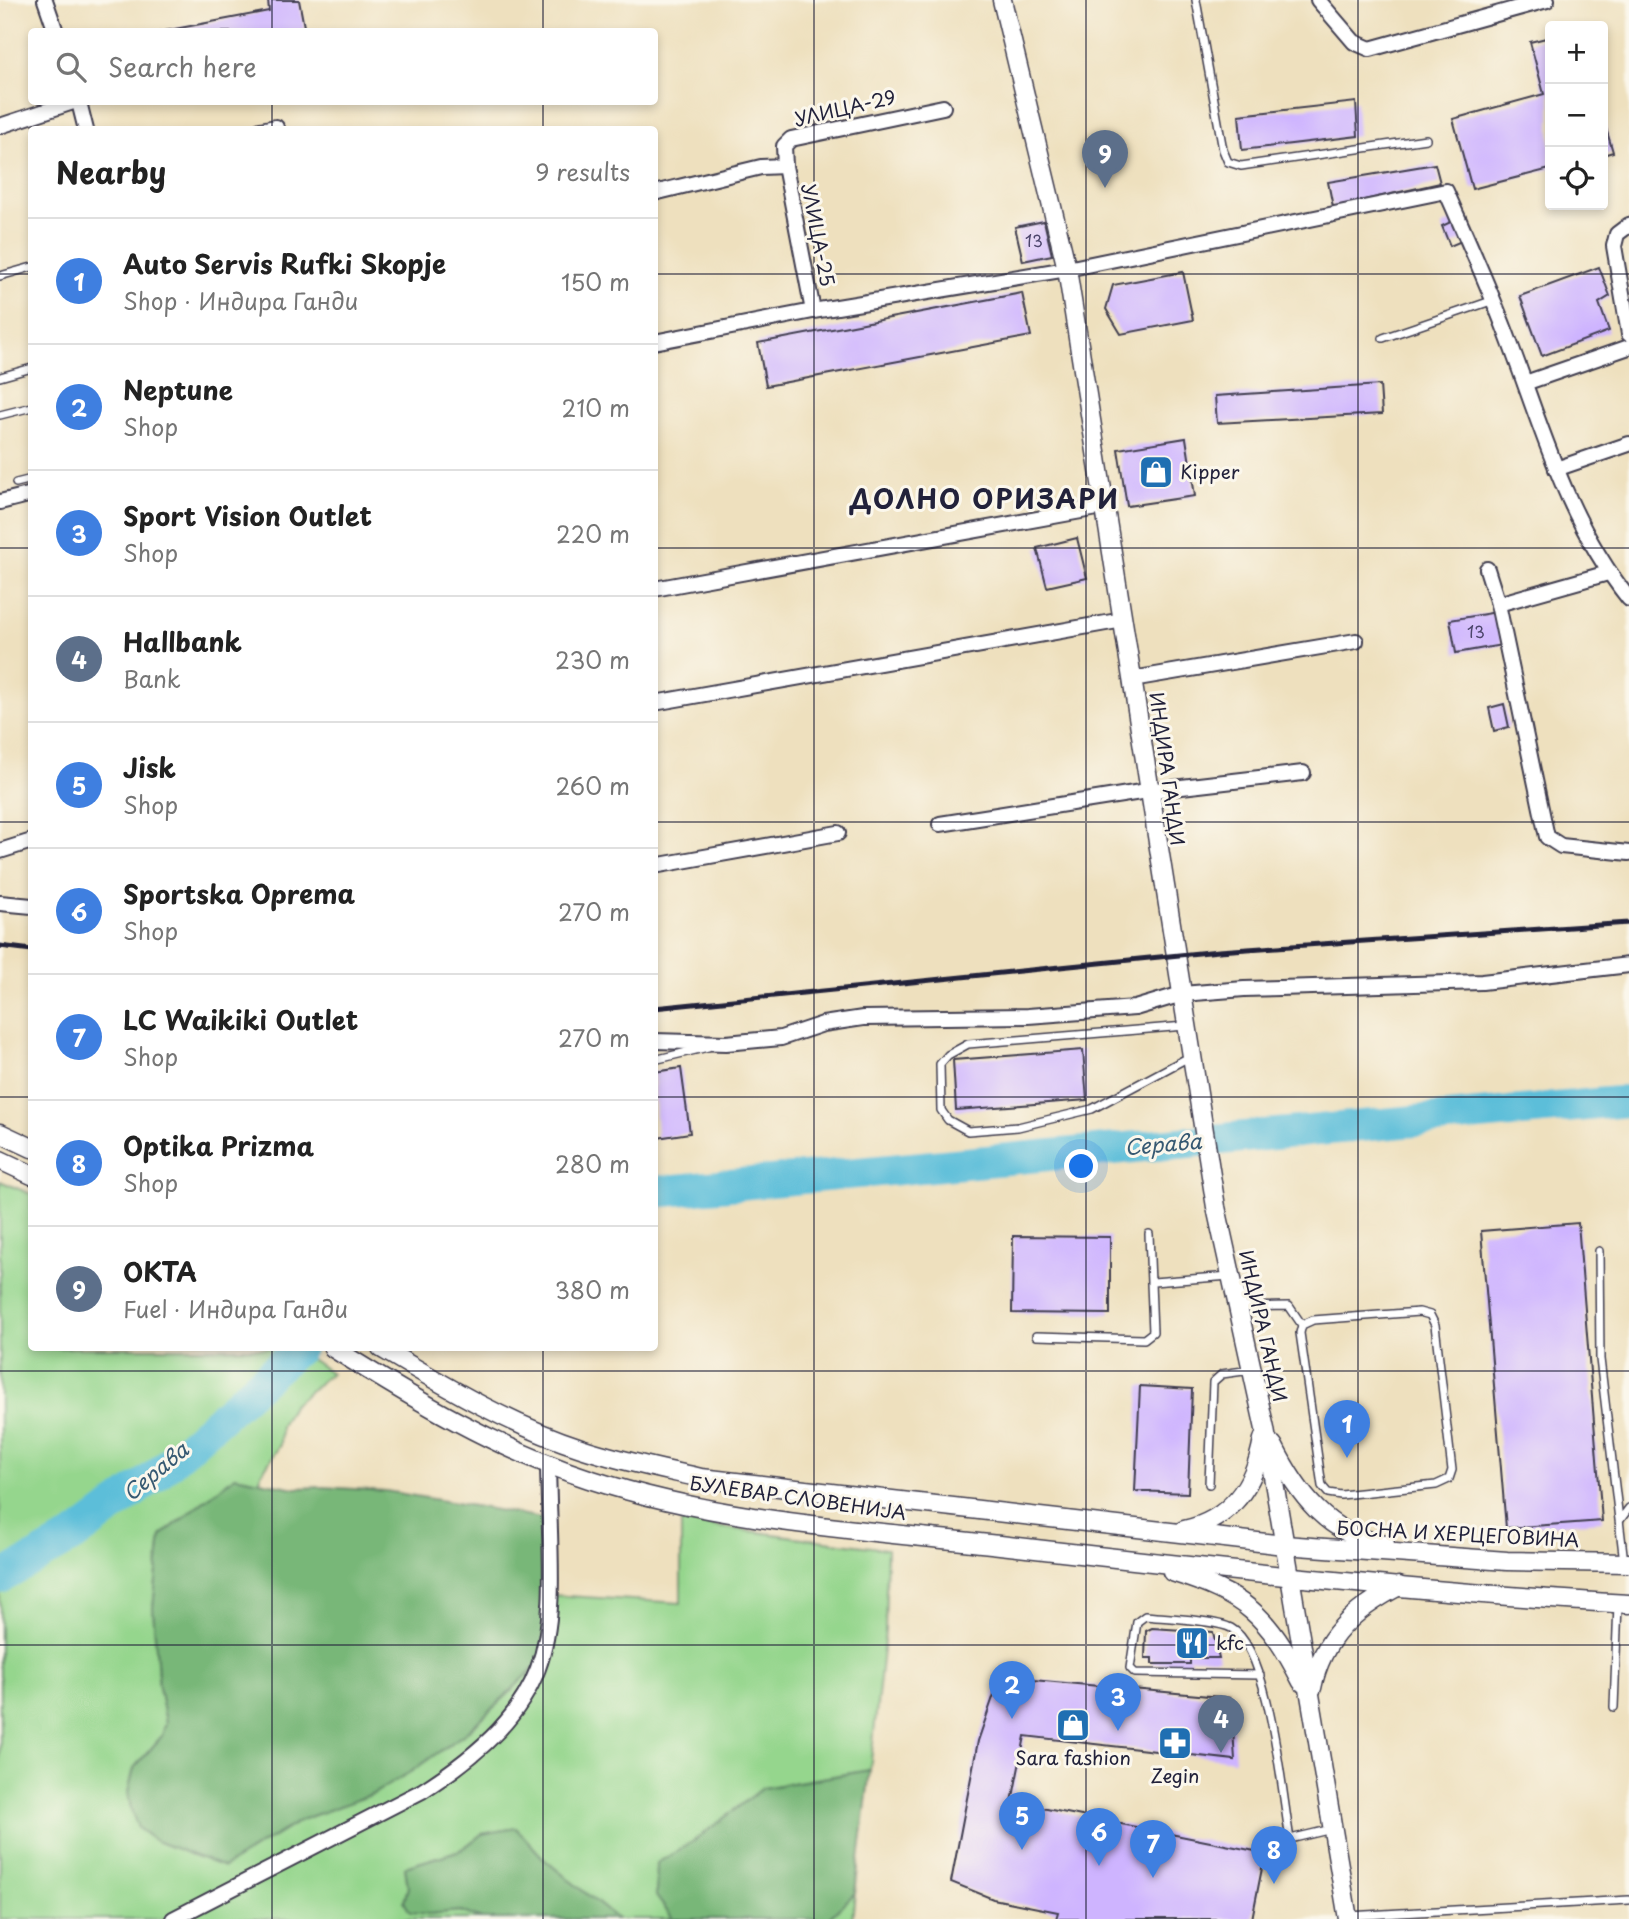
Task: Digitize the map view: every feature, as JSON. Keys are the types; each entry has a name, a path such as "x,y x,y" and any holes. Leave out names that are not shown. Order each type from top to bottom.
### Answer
{"street":[{"path":"45,0 55,28"},
{"name":"ИНДИРА ГАНДИ","path":"1002,0 1068,269 1147,790 1209,1164 1265,1429 1347,1917"},
{"path":"1318,0 1354,42 1370,49 1547,0"},
{"path":"0,126 64,105"},
{"path":"80,105 85,126"},
{"name":"УЛИЦА-29","path":"785,166 784,146 791,139 943,107"},
{"path":"658,192 761,167 785,166"},
{"name":"УЛИЦА-25","path":"785,166 813,311"},
{"path":"658,341 813,311 1068,269 1446,191 1494,300 1575,516 1608,573 1629,599"},
{"path":"1629,225 1617,234 1614,246 1629,334"},
{"path":"1525,383 1629,347"},
{"path":"1556,469 1629,444"},
{"path":"0,502 28,495"},
{"path":"658,588 1103,507"},
{"path":"1487,569 1498,604 1547,836 1561,845 1629,853"},
{"path":"1498,604 1608,573"},
{"path":"658,702 1123,620"},
{"path":"1132,679 1356,641"},
{"path":"940,824 1147,790 1303,773"},
{"path":"658,865 838,833"},
{"path":"0,851 28,842"},
{"path":"0,903 28,905"},
{"path":"658,1041 726,1043 781,1038 823,1024 863,1018 1028,1016 1135,1008 1182,994 1314,985 1482,982 1629,965"},
{"path":"0,1133 28,1146"},
{"path":"0,1160 28,1173"},
{"name":"БУЛЕВАР СЛОВЕНИЈА","path":"338,1351 460,1423 548,1465 637,1493 746,1514 1290,1577"},
{"name":"БУЛЕВАР СЛОВЕНИЈА","path":"386,1351 474,1403 547,1436 612,1458 701,1478 1284,1545"},
{"path":"1170,1532 1200,1527 1227,1511 1247,1488 1259,1460 1265,1429"},
{"path":"1265,1429 1300,1493 1344,1532 1373,1542 1409,1547 1444,1557"},
{"path":"173,1919 422,1791 454,1770 506,1724 533,1684 548,1634 548,1465"},
{"name":"БОСНА И ХЕРЦЕГОВИНА","path":"1284,1545 1444,1557 1626,1562"},
{"path":"1135,1561 1213,1585 1245,1602 1273,1630 1310,1697"},
{"path":"1290,1577 1624,1603"},
{"path":"1310,1697 1315,1669 1323,1652 1345,1621 1369,1602 1399,1586"}],"lane":[{"path":"1196,0 1223,150 1228,162 1241,166 1426,139"},
{"path":"0,276 28,268"},
{"path":"1383,338 1494,300"},
{"path":"0,377 28,369"},
{"path":"0,415 28,408"},
{"path":"16,483 28,480"},
{"path":"1187,1026 968,1044 948,1055 940,1064 941,1110 948,1120 968,1131 1018,1127 1093,1109 1191,1055"},
{"path":"658,1059 726,1043"},
{"path":"1036,1336 1144,1339 1153,1332 1155,1322 1149,1234"},
{"path":"1599,1251 1600,1359 1626,1562"},
{"path":"1153,1282 1231,1276"},
{"path":"1238,1307 1289,1306 1302,1325 1300,1333 1322,1486 1328,1493 1340,1495 1422,1486 1448,1479 1452,1470 1434,1325 1430,1315 1419,1312 1313,1320 1302,1325"},
{"path":"1209,1484 1213,1381 1222,1374 1252,1370"},
{"path":"1620,1520 1629,1508"},
{"path":"1614,1707 1624,1603"},
{"path":"1260,1675 1135,1673 1130,1668 1137,1622 1145,1616 1227,1626 1241,1637 1260,1675 1275,1742 1290,1839 1333,1829"},
{"path":"1347,1917 1629,1900"}],"green space":[{"path":"0,1181 28,1193 28,1351 299,1351 331,1373 292,1406 281,1426 280,1445 261,1474 260,1481 235,1476 161,1536 153,1608 159,1687 166,1722 162,1736 134,1768 138,1828 156,1841 224,1867 301,1820 373,1794 467,1732 512,1691 551,1595 681,1603 681,1522 887,1549 885,1631 870,1770 763,1788 694,1841 657,1863 656,1896 673,1919 617,1919 545,1860 516,1828 482,1834 461,1850 405,1867 408,1887 404,1902 429,1914 460,1911 482,1919 0,1919"},
{"path":"235,1476 295,1488 386,1491 549,1519 543,1660 467,1732 412,1771 373,1794 301,1820 224,1867 156,1841 138,1828 128,1792 134,1768 162,1736 166,1722 159,1687 153,1608 161,1536"},
{"path":"870,1770 855,1893 828,1919 673,1919 656,1896 657,1863 694,1841 763,1788"},
{"path":"516,1828 545,1860 617,1919 482,1919 460,1911 429,1914 410,1912 404,1902 408,1887 405,1867 461,1850 482,1834"},
{"path":"855,1893 852,1919 828,1919"}],"building":[{"path":"268,0 299,0 304,28 180,28 269,11"},
{"path":"1545,38 1545,170 1472,189 1453,119 1544,94 1530,42"},
{"path":"1356,102 1358,136 1242,150 1239,115"},
{"path":"1608,135 1613,152 1608,154"},
{"path":"1435,164 1440,183 1333,207 1328,182"},
{"path":"1455,220 1464,240 1450,246 1442,226"},
{"path":"1044,221 1052,255 1023,261 1015,227"},
{"path":"1599,267 1610,296 1599,303 1609,331 1542,356 1520,296"},
{"path":"1183,272 1193,320 1121,334 1106,309 1113,285"},
{"path":"1022,293 1031,336 766,386 758,343"},
{"path":"1380,385 1382,414 1217,423 1215,396"},
{"name":"Kipper","path":"1186,438 1195,496 1127,506 1118,449"},
{"path":"1077,538 1087,578 1047,587 1037,548"},
{"path":"1497,612 1502,645 1456,653 1450,620"},
{"path":"1504,704 1509,727 1494,731 1489,708"},
{"path":"1083,1050 1087,1100 956,1110 953,1060"},
{"path":"681,1068 690,1133 658,1138 658,1071"},
{"path":"1578,1223 1602,1521 1506,1528 1481,1231"},
{"path":"1013,1236 1110,1237 1110,1314 1012,1313"},
{"path":"1140,1386 1192,1389 1188,1493 1135,1491"},
{"path":"1152,1628 1213,1632 1219,1658 1190,1658 1190,1664 1152,1664 1152,1658 1145,1658 1146,1631"},
{"path":"1000,1677 1231,1698 1235,1760 1025,1736 1012,1802 1265,1853 1252,1919 1056,1919 1058,1912 993,1899 951,1882 978,1741"}],"waterway":[{"name":"Серава","path":"658,1192 1629,1101"},
{"name":"Серава","path":"0,1578 78,1534 155,1476 296,1351"}],"railway":[{"path":"658,1008 1219,951 1629,923"},
{"path":"0,946 28,950"}],"place":[{"name":"ОКТА","path":"1105,188"},
{"name":"Kipper","path":"1156,472"},
{"name":"Auto Servis Rufki Skopje","path":"1347,1458"},
{"name":"kfc","path":"1192,1643"},
{"name":"Neptune","path":"1012,1719"},
{"name":"Sara fashion","path":"1073,1725"},
{"name":"Sport Vision Outlet","path":"1118,1731"},
{"name":"Zegin","path":"1175,1743"},
{"name":"Hallbank","path":"1221,1753"},
{"name":"Jisk","path":"1022,1850"},
{"name":"Sportska Oprema","path":"1099,1866"},
{"name":"LC Waikiki Outlet","path":"1153,1878"},
{"name":"Optika Prizma","path":"1274,1884"}],"district":[{"name":"ДОЛНО ОРИЗАРИ","path":"985,500"}]}
